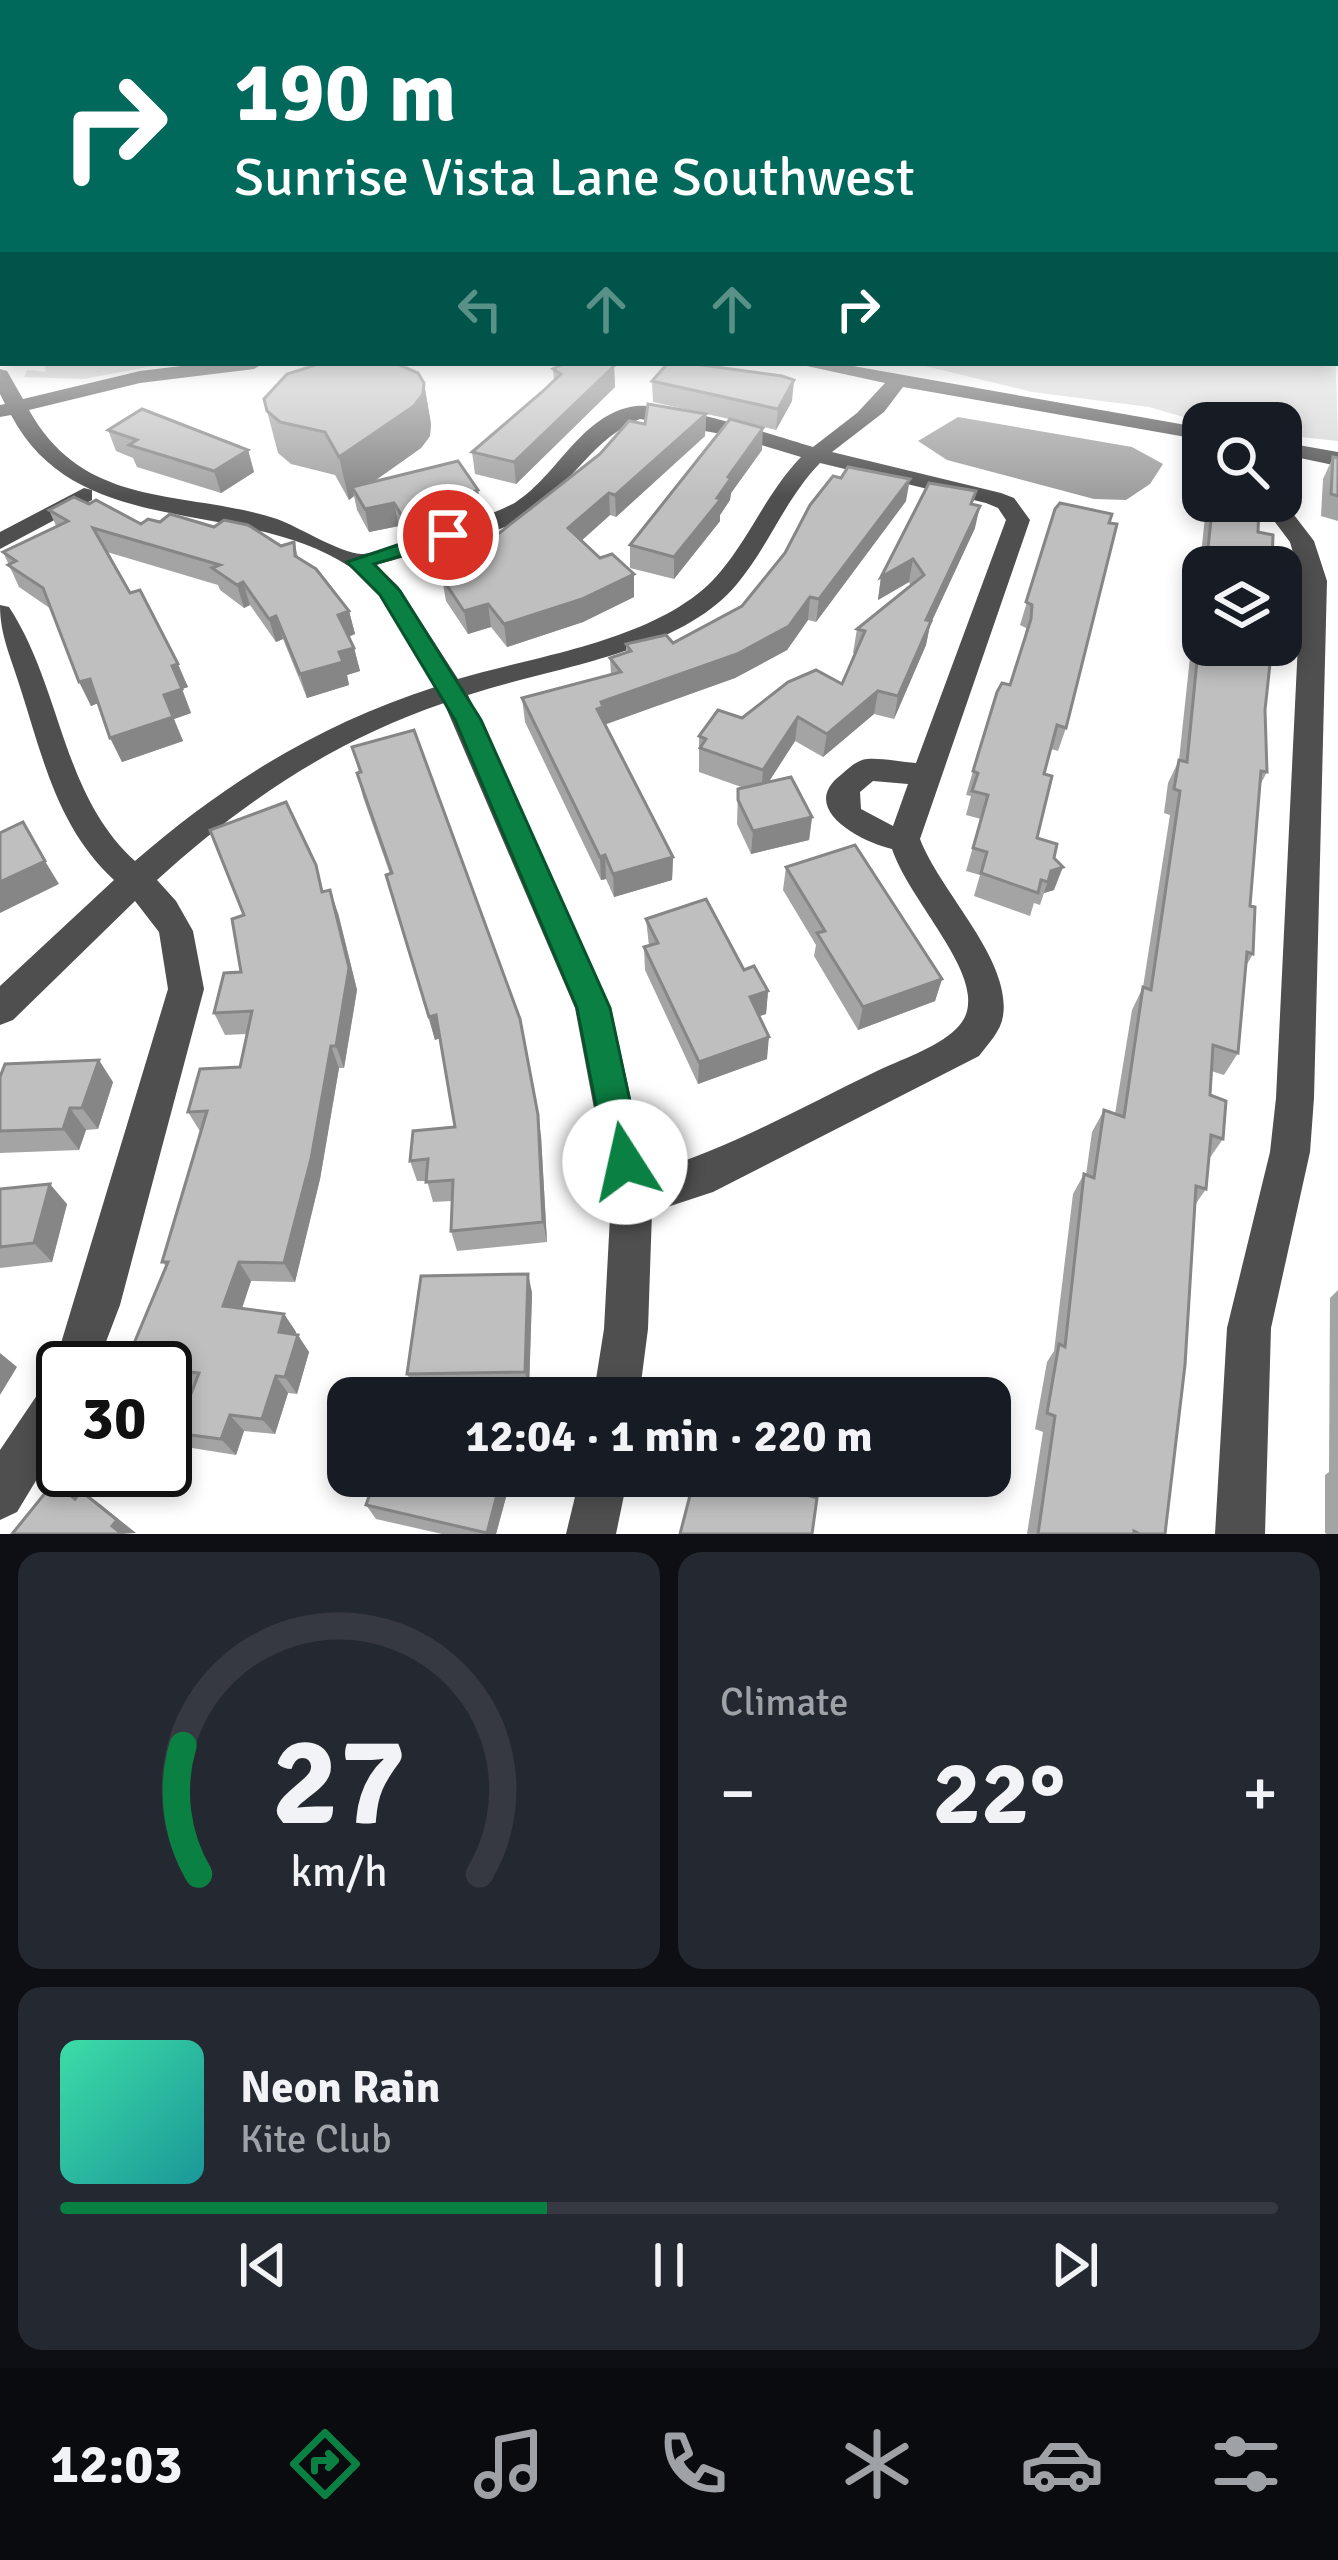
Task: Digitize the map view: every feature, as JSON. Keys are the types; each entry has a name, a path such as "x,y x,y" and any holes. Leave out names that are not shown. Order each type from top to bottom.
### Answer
{"street":[{"path":"8,409 140,377 230,366"},
{"path":"820,366 1182,430"},
{"path":"0,376 8,409 51,458 100,487 158,506 268,524 358,562 389,591 452,694 593,1008 632,1198 619,1377"},
{"path":"0,1009 220,807 288,761 350,730 657,630 692,614 730,579 801,470 869,418 897,380"},
{"path":"358,562 494,521 526,506 619,416 655,414 736,430 1006,503 1018,520 904,839 909,865 976,963 986,987 987,1014 977,1037 958,1054 699,1178 632,1198"},
{"path":"1302,452 1338,459"},
{"path":"0,542 100,487"},
{"path":"1240,1534 1249,1328 1290,1152 1295,1098 1314,581 1302,541 1287,522"},
{"path":"0,613 26,664 81,818 99,844 172,915 186,954 186,989 98,1306 84,1341"},
{"path":"904,839 874,834 854,822 844,809 845,788 867,770 928,775"},
{"path":"0,1495 36,1436"},
{"path":"591,1534 599,1497"}],"shaded area":[{"path":"45,366 153,366 84,379 24,377 27,370 46,372"},
{"path":"925,366 1336,366 1338,441 1302,437 1302,402 1182,402 1182,417 1149,407 1032,392"},
{"path":"958,417 1132,447 1163,464 1150,484 1126,500 1094,499 947,460 918,441"}],"building":[{"path":"312,366 402,366 418,373 423,394 414,406 339,457 325,432 280,422 267,411 264,399 287,374"},
{"path":"614,366 514,462 472,452 561,374 553,369"},
{"path":"665,366 709,366 794,380 778,409 652,381"},
{"path":"648,404 706,414 615,495 609,493 568,528 600,558 612,554 634,574 582,599 504,624 488,604 464,611 442,578 600,454 629,421 645,424"},
{"path":"142,409 248,450 214,471 129,445 137,440 108,430"},
{"path":"730,419 763,428 728,477 717,498 721,499 674,557 630,545"},
{"path":"1333,457 1338,458 1338,496 1331,494"},
{"path":"458,461 478,490 402,516 394,503 365,509 352,487"},
{"path":"848,467 910,479 819,599 810,597 789,626 737,654 601,702 603,707 597,709 673,857 613,874 605,855 600,857 522,698 621,672 610,658 631,651 626,644 666,635 673,643 742,606 785,553 810,505 833,476 841,478"},
{"path":"929,483 976,491 971,504 980,506 926,620 931,621 898,696 878,691 827,734 798,717 763,770 700,748 706,739 699,736 718,710 742,718 788,682 816,670 842,684 865,631 857,629 924,575 913,559 881,577"},
{"path":"74,497 89,504 96,500 141,524 148,519 160,522 170,514 214,527 224,520 248,525 281,546 294,542 295,556 316,569 349,611 338,615 354,648 339,652 343,662 300,674 276,616 269,619 243,582 237,585 212,568 220,565 93,528 130,593 140,590 178,664 172,666 182,689 164,695 173,717 110,738 90,679 79,682 43,588 8,565 16,561 3,552 68,521 49,510"},
{"path":"1060,503 1112,514 1109,523 1117,524 1066,728 1057,725 1044,774 1052,776 1037,838 1057,844 1054,858 1063,867 1051,871 1048,882 1041,880 1038,893 981,873 987,852 973,848 988,795 972,791 978,773 973,771 997,692 1002,683 1010,685 1031,619 1032,605 1026,602"},
{"path":"465,522 430,559 415,535 434,531"},
{"path":"1211,522 1258,522 1258,532 1273,535 1273,546 1208,546"},
{"path":"1196,666 1270,666 1265,710 1267,772 1261,771 1250,906 1255,907 1253,954 1247,952 1238,1053 1213,1045 1210,1095 1226,1101 1223,1139 1211,1135 1206,1189 1196,1186 1185,1365 1165,1534 1038,1534 1055,1416 1047,1413 1059,1344 1065,1347 1084,1174 1094,1178 1104,1110 1124,1117 1143,987 1151,990 1180,791 1174,789 1179,760 1187,762"},
{"path":"414,730 520,1019 538,1115 543,1222 451,1231 453,1180 426,1182 428,1159 410,1161 413,1131 455,1127 436,1015 429,1017 386,875 392,873 352,747"},
{"path":"791,777 812,817 753,831 738,800 738,789"},
{"path":"286,802 316,865 322,892 330,890 349,968 336,1046 331,1046 311,1159 284,1263 239,1262 223,1306 284,1314 279,1332 298,1335 285,1377 276,1376 262,1419 230,1415 221,1439 192,1435 192,1391 199,1373 192,1372 192,1341 135,1341 168,1262 162,1262 207,1111 188,1112 200,1069 240,1067 252,1011 214,1013 224,973 241,972 232,919 244,915 210,830"},
{"path":"23,822 45,861 0,882 0,833"},
{"path":"855,845 942,979 863,1007 817,933 825,931 786,867"},
{"path":"706,899 744,970 754,966 768,991 750,997 769,1037 699,1062 644,947 658,943 646,919"},
{"path":"99,1060 82,1108 70,1108 63,1129 0,1131 0,1077 5,1064"},
{"path":"50,1184 34,1243 0,1247 0,1189"},
{"path":"528,1274 525,1372 407,1374 421,1276"},
{"path":"42,1497 88,1497 117,1520 112,1526 122,1534 12,1534"},
{"path":"369,1497 496,1497 487,1533 366,1505"},
{"path":"690,1497 817,1498 812,1534 680,1534"}],"route":[{"path":"448,535 358,562 389,591 468,720 593,1008 625,1162"}]}
